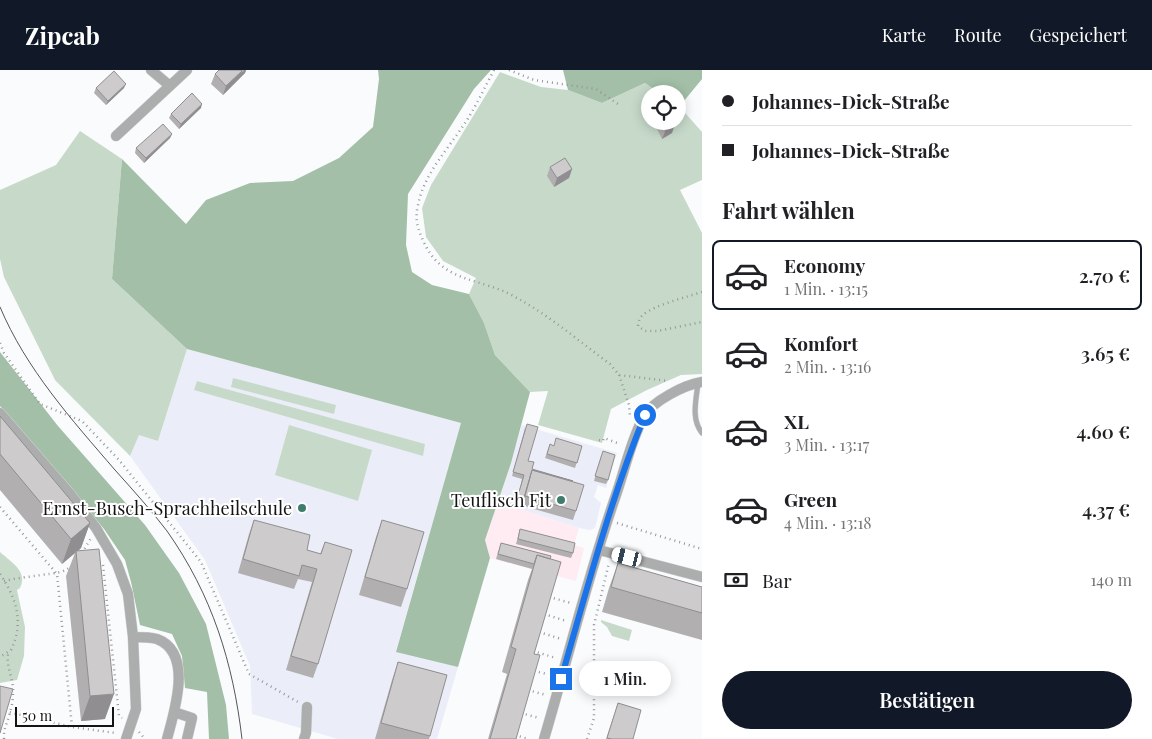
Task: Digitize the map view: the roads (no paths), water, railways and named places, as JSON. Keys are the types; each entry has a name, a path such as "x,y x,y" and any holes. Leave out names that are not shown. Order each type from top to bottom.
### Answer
{"street":[{"path":"151,70 170,86"},
{"path":"116,136 187,70"},
{"path":"544,739 607,520 645,415 661,401 680,389 700,383"},
{"path":"0,414 71,495 100,533 115,559 128,594 133,636 136,708 128,733"},
{"path":"598,550 702,577"},
{"path":"133,636 157,639 170,649 178,662 178,695 166,739"},
{"path":"304,739 307,708"},
{"path":"174,712 192,718 187,739"}],"lane":[{"path":"700,383 695,407 696,425 702,433"}],"tram line":[{"path":"0,307 36,373 83,432 155,515 183,555 208,605 218,630 233,683 242,739"}],"place":[{"name":"Teuflisch Fit","path":"561,500"},
{"name":"Ernst-Busch-Sprachheilschule","path":"302,508"}]}
